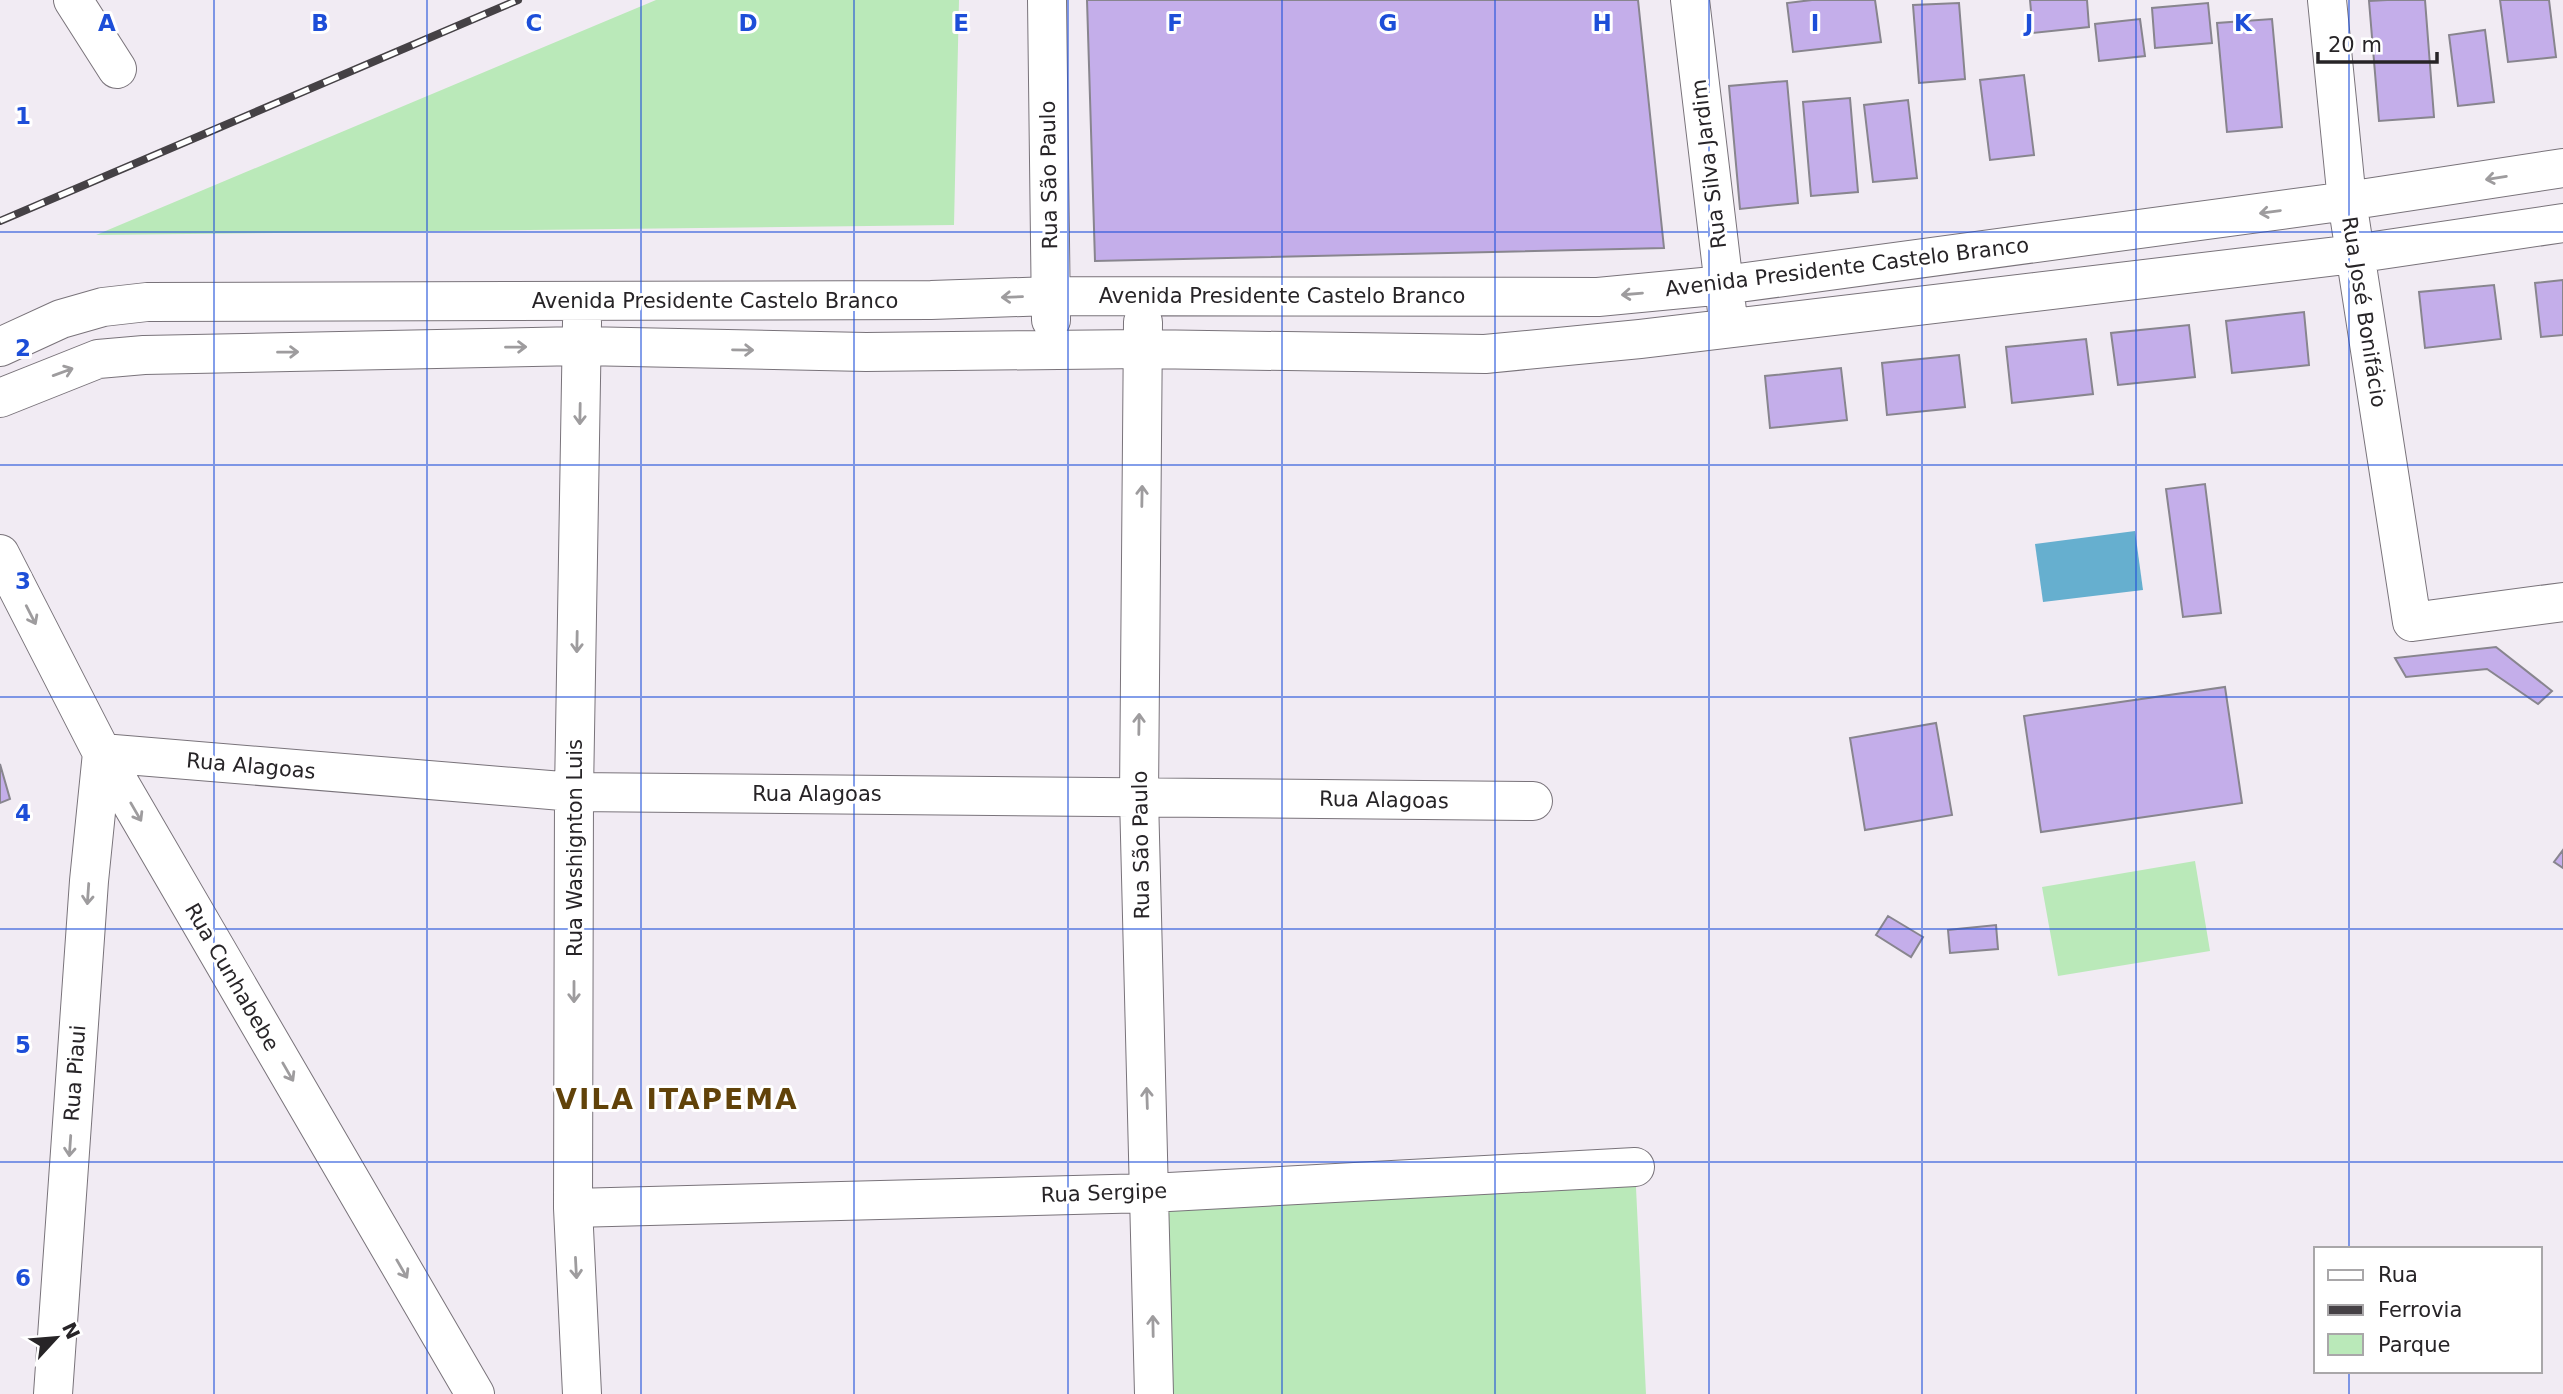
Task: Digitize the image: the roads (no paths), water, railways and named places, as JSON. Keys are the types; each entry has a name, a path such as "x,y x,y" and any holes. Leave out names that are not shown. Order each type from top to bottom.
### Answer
{"street":[{"path":"73,0 117,69"},
{"name":"Rua São Paulo","path":"1047,0 1051,350"},
{"name":"Rua Silva Jardim","path":"1690,0 1730,328"},
{"name":"Rua José Bonifácio","path":"2328,0 2354,254 2412,622 2563,602"},
{"name":"Avenida Presidente Castelo Branco","path":"0,346 61,319 103,307 147,302 917,300 1050,296 1598,297 1724,285 2347,201 2563,168"},
{"path":"0,398 98,359 234,352 581,346 866,352 1143,349 1485,354 1730,328 2354,254 2563,223"},
{"name":"Rua São Paulo","path":"1143,296 1139,797 1154,1394"},
{"path":"234,352 236,302"},
{"name":"Rua Washignton Luis","path":"582,302 574,792 573,1208 582,1394"},
{"name":"Rua Cunhabebe","path":"0,554 102,753 475,1394"},
{"name":"Rua Alagoas","path":"102,753 574,792 1533,801"},
{"name":"Rua Piaui","path":"53,1394 89,881 102,753"},
{"name":"Rua Sergipe","path":"573,1208 1150,1192 1634,1167"}],"water":[{"path":"2135,531 2143,590 2043,602 2035,544"}],"railway":[{"path":"0,221 518,0"}],"district":[{"name":"VILA ITAPEMA","path":"677,1099"}]}
